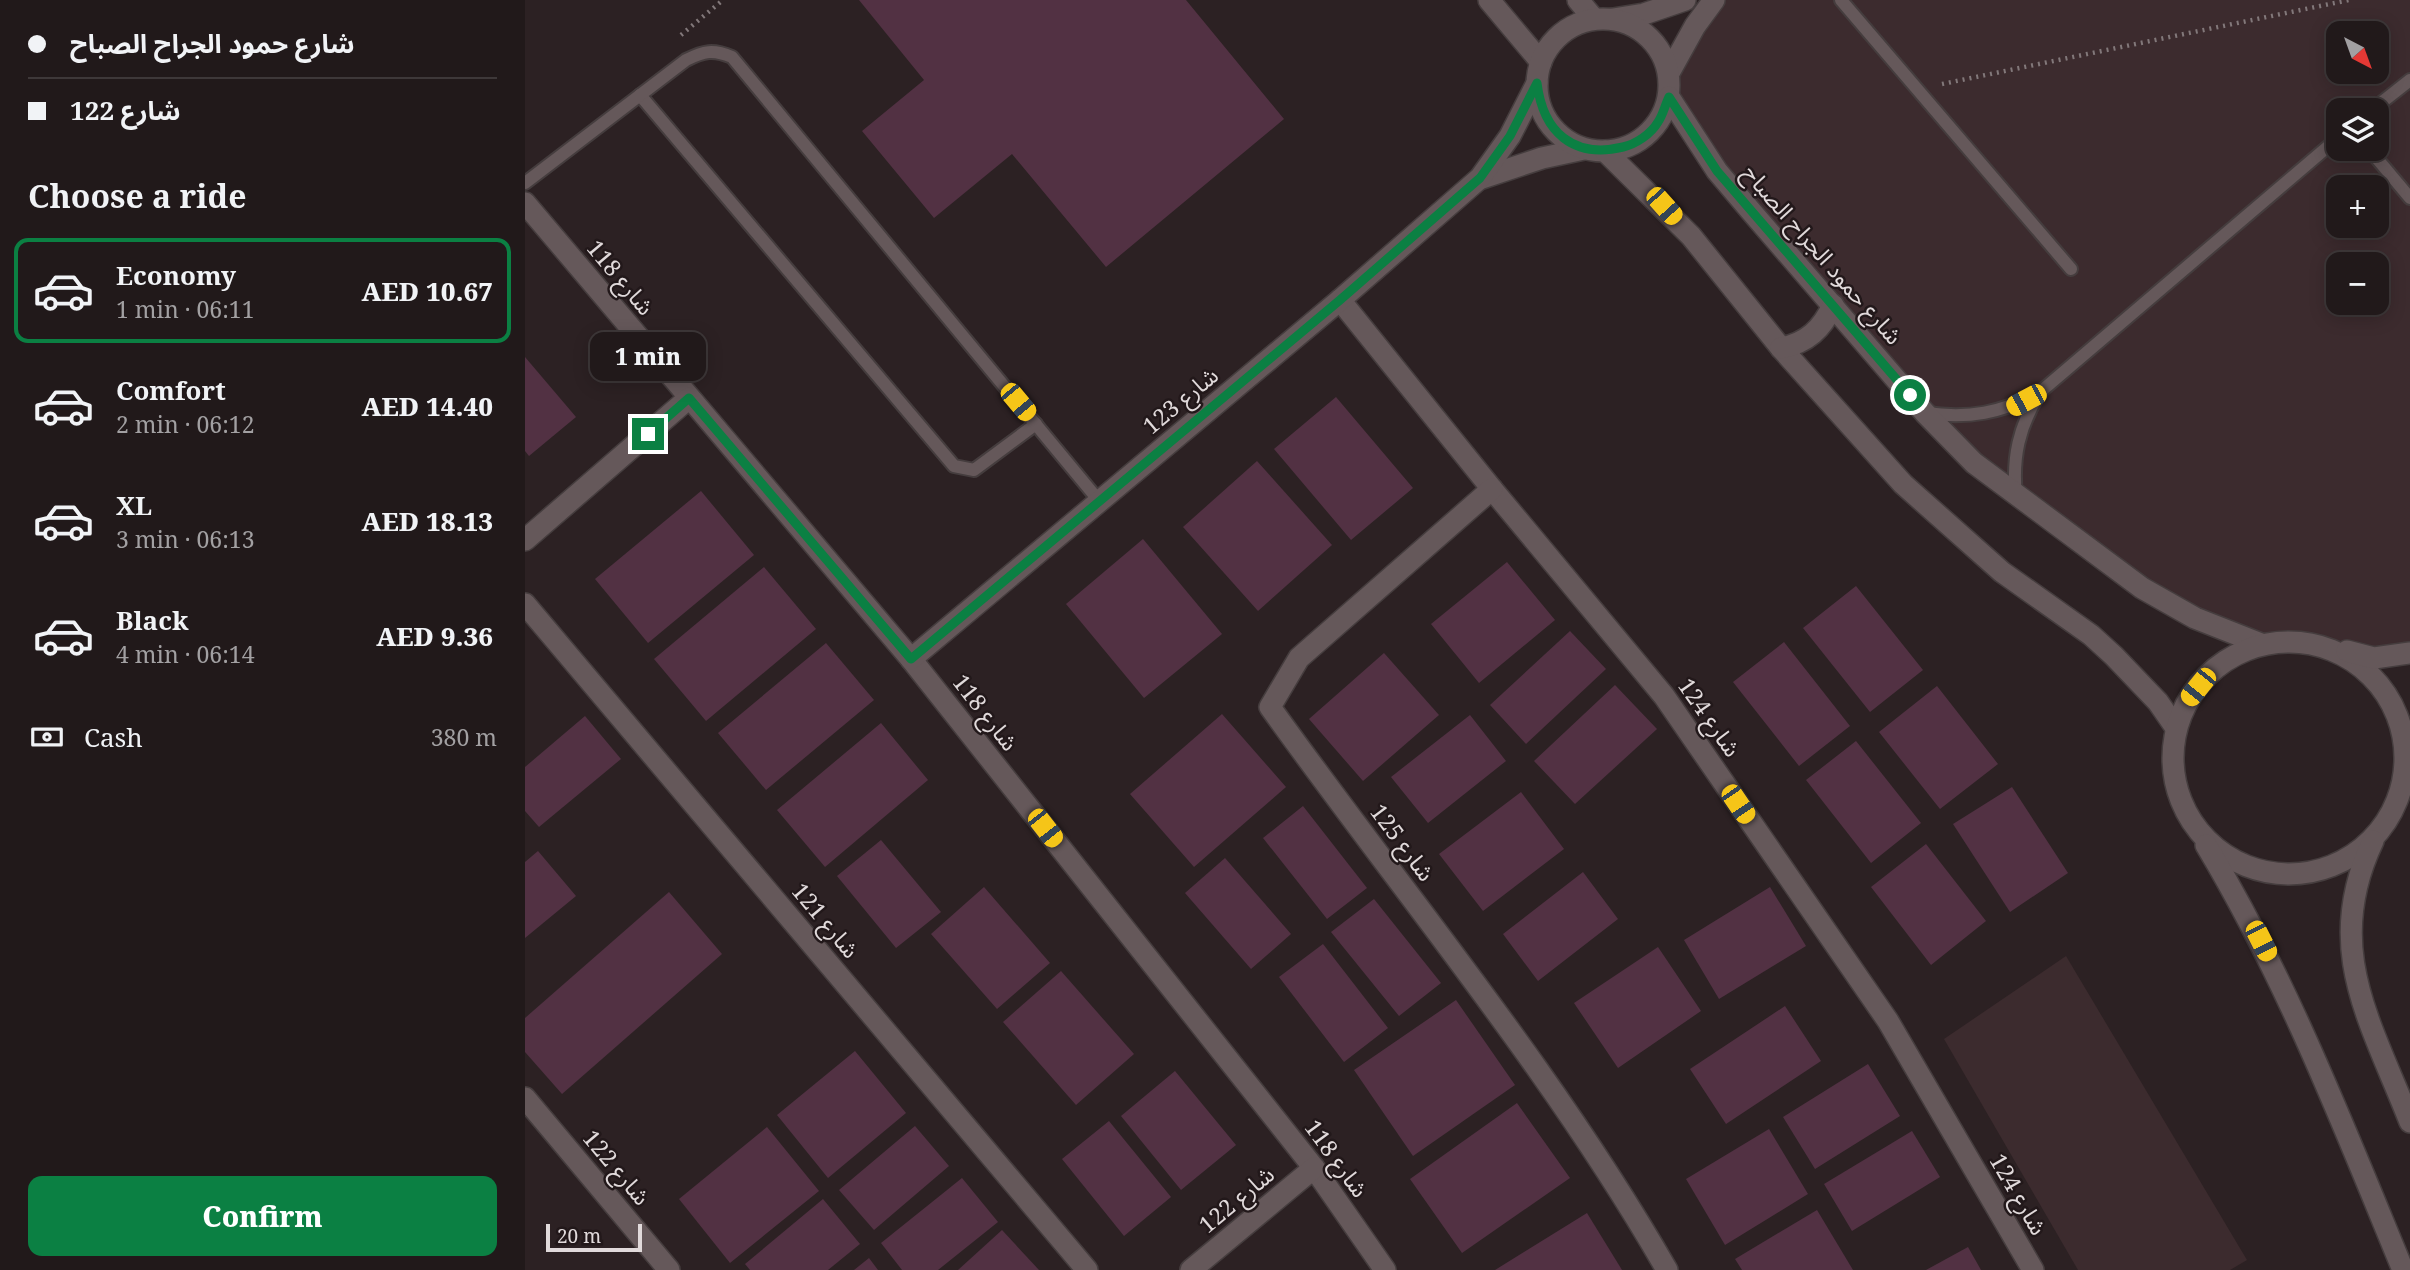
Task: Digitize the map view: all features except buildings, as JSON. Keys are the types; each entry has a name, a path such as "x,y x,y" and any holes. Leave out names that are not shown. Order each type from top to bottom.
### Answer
{"street":[{"path":"1489,0 1541,62"},
{"path":"1578,0 1603,19 1645,32 1664,58 1669,73 1669,97 1657,124 1634,144 1605,151 1584,149 1565,139 1549,124 1540,105 1537,83 1541,62 1561,33 1603,19 1644,14 1685,0"},
{"path":"1669,73 1688,37 1714,0"},
{"name":"شارع 123","path":"911,659 1340,300 1480,178 1510,136 1537,83"},
{"name":"شارع حمود الجراح الصباح","path":"1669,97 1717,171 1925,413 1974,463 2016,497 2142,588 2195,618 2261,644"},
{"name":"شارع 123","path":"1480,178 1542,158 1584,149"},
{"path":"1605,151 1691,236 1781,348 1934,514 2002,572 2091,635 2158,702 2176,727"},
{"name":"شارع 118","path":"525,203 911,659 1314,1168 1385,1270"},
{"name":"شارع 124","path":"1340,300 1664,696 1888,1021 2033,1270"},
{"path":"1781,348 1795,345 1819,329 1833,305"},
{"path":"525,540 689,398"},
{"name":"شارع 125","path":"1492,489 1299,658 1270,707 1442,937 1630,1206 1667,1270"},
{"name":"شارع 121","path":"525,604 1087,1270"},
{"path":"2403,1270 2296,1012 2248,918 2179,797 2172,763 2176,727 2188,699 2207,674 2232,656 2261,644 2295,641 2374,658 2410,653"},
{"path":"2327,647 2361,665 2387,692 2403,727 2406,765 2397,803"},
{"path":"2410,781 2374,839 2360,869 2352,897 2350,952 2362,1000 2410,1122"},
{"path":"2195,829 2225,856 2262,872 2302,874 2341,863 2374,839"},
{"name":"شارع 122","path":"525,1098 670,1270"},
{"name":"شارع 122","path":"1191,1270 1314,1168"}],"lane":[{"path":"1841,0 2071,269"},
{"path":"525,183 686,60 704,51 717,51 732,57 1100,502"},
{"path":"2387,98 2410,80"},
{"path":"640,95 954,466 974,470 1036,424"},
{"path":"1925,413 1954,417 1984,415 2013,407 2039,393 2326,148"},
{"path":"2379,161 2410,198"},
{"path":"2016,497 2014,465 2020,432 2039,393"}],"path":[{"path":"1917,89 2349,0"}],"shaded area":[{"path":"1714,0 2410,0 2410,653 2374,658 2295,641 2261,644 2195,618 1974,463 1669,97 1669,73"},
{"path":"2066,956 2247,1260 2230,1270 2078,1270 1944,1039"}],"route":[{"path":"648,434 689,398 911,659 1340,300 1480,178 1510,136 1537,83 1540,105 1549,124 1565,139 1584,149 1605,151 1634,144 1657,124 1669,97 1717,171 1910,395"}]}
